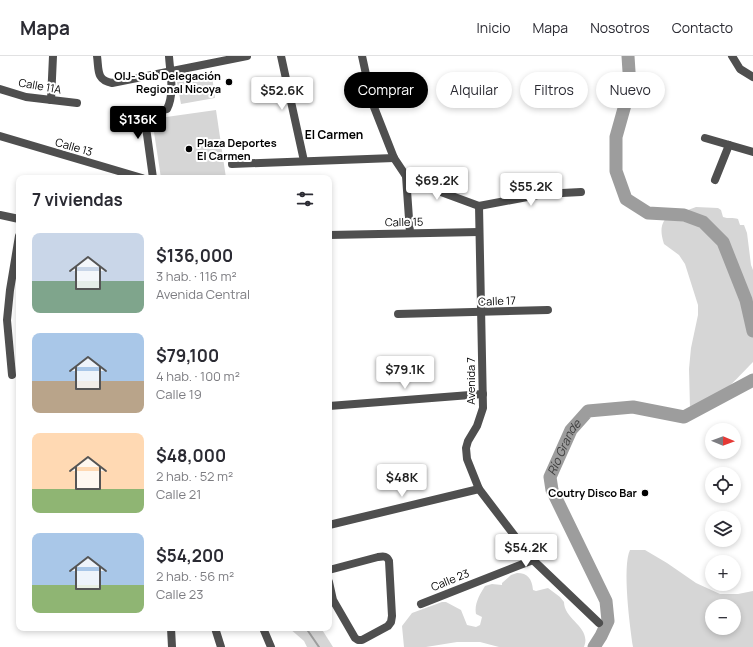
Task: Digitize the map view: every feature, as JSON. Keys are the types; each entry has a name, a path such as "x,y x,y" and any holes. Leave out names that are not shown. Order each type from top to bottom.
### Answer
{"street":[{"path":"50,100 53,56"},
{"path":"153,175 145,120 151,113 167,109 170,103 169,56"},
{"path":"95,57 100,78 104,81 112,83 170,70 247,56"},
{"path":"281,56 304,161"},
{"path":"362,56 372,102 394,158 406,176 422,185 479,206 543,194 581,192"},
{"path":"732,56 740,69 753,77"},
{"name":"Calle 11A","path":"0,89 26,96 77,103"},
{"name":"Calle 13","path":"0,136 132,175"},
{"path":"705,138 753,152"},
{"path":"715,180 729,145"},
{"path":"232,164 394,158"},
{"path":"406,176 410,233"},
{"name":"Avenida 7","path":"479,206 478,232 483,408 477,426 468,441 466,448 467,459 479,489 533,560 599,623"},
{"path":"0,215 16,218"},
{"name":"Calle 15","path":"332,235 478,232"},
{"path":"12,375 7,320 16,254"},
{"path":"10,290 16,291"},
{"name":"Calle 17","path":"398,314 548,310"},
{"path":"332,406 483,394"},
{"path":"332,524 479,489"},
{"path":"332,569 385,556 390,561 392,622 388,626 362,640 358,640 349,628 334,600 332,593"},
{"name":"Calle 23","path":"421,604 533,560"},
{"path":"171,631 172,647"},
{"path":"216,631 221,647"},
{"path":"264,631 271,647"}],"shaded area":[{"path":"212,76 215,98 181,104 177,82"},
{"name":"Plaza Deportes El Carmen","path":"216,110 226,175 161,175 152,119"},
{"path":"696,207 718,208 721,210 723,217 738,219 740,225 744,225 747,233 753,270 753,362 717,396 699,406 690,408 689,369 691,348 698,315 698,305 685,264 679,255 664,244 662,225 666,218 674,210 688,210"},
{"path":"630,550 645,550 696,583 705,587 705,591 713,591 720,594 738,594 753,591 753,647 633,647 627,597 627,569"},
{"path":"517,573 527,575 529,577 533,590 536,591 548,588 560,597 564,602 568,614 584,634 584,647 499,647 480,642 457,642 426,647 404,647 402,626 412,613 442,602 446,602 461,610 467,625 476,627 480,625 482,617 476,614 477,603 485,586 492,584 502,585 502,583 511,575"},
{"path":"292,631 323,631 333,647 307,647 304,641"}],"waterway":[{"path":"628,56 630,87 616,137 616,171 626,199 648,213 684,215 703,222 723,242 746,300 753,331"},
{"name":"Río Grande","path":"594,647 608,621 606,601 552,490 550,477 571,430 588,411 633,407 684,417 753,380"},
{"path":"308,631 319,647"}],"place":[{"name":"OIJ- Sub Delegación Regional Nicoya","path":"229,82"},
{"name":"Plaza Deportes El Carmen","path":"189,149"},
{"name":"Coutry Disco Bar","path":"645,493"}],"district":[{"name":"El Carmen","path":"334,135"}]}
